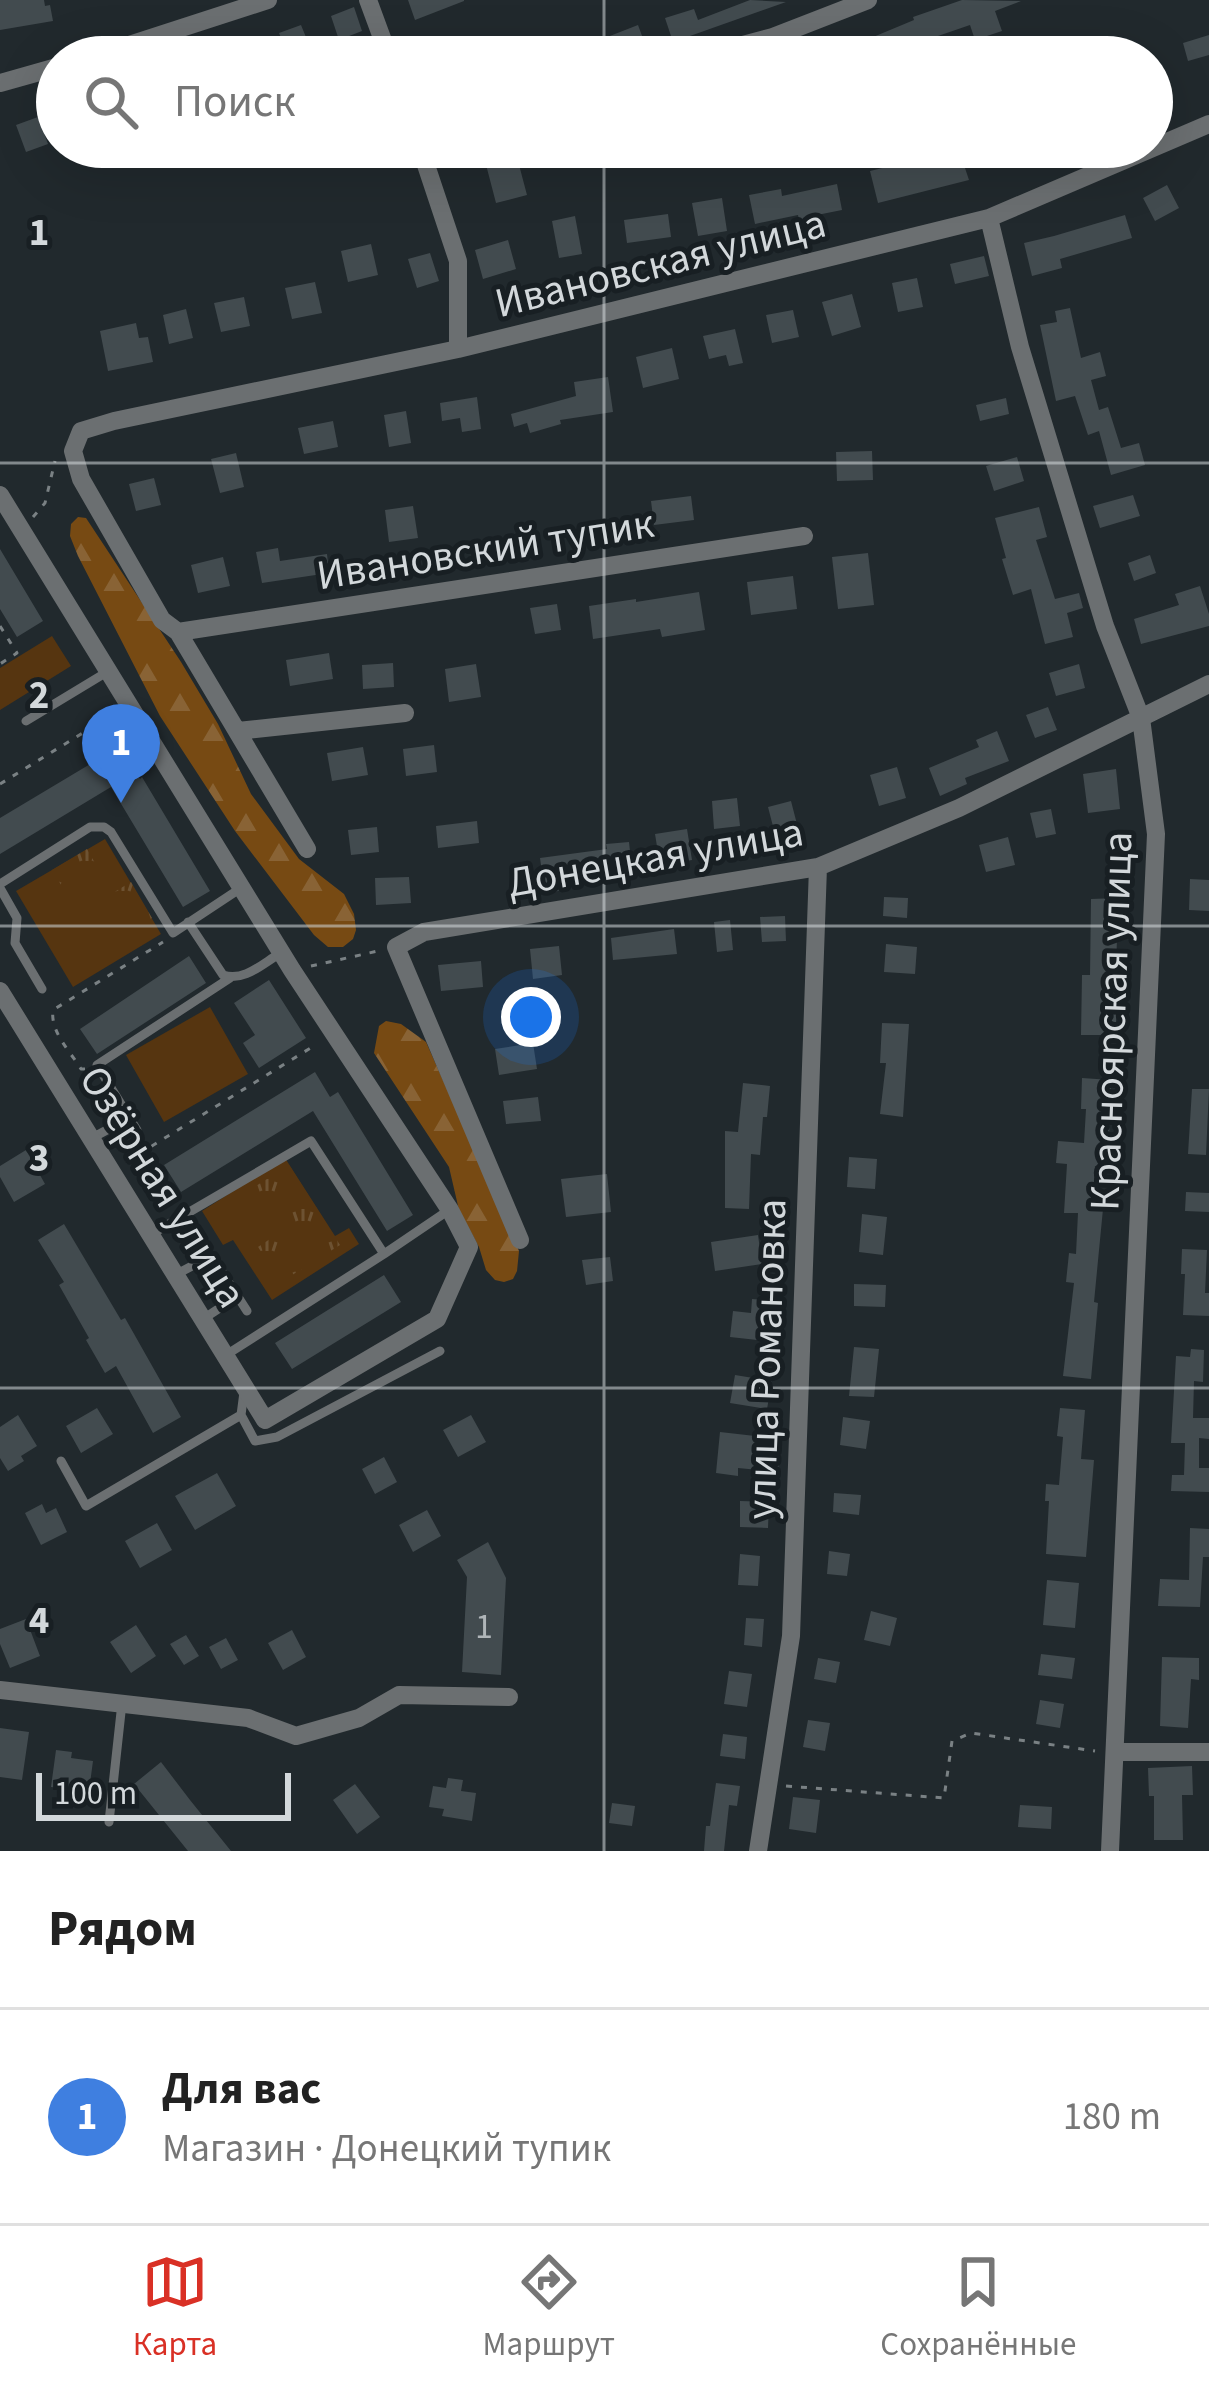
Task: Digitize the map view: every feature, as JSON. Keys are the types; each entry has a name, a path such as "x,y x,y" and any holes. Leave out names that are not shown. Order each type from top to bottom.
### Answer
{"street":[{"path":"157,36 268,0"},
{"path":"368,0 381,36"},
{"path":"775,36 868,0"},
{"path":"0,82 36,73"},
{"name":"Ивановская улица","path":"1173,139 1209,124"},
{"path":"427,168 458,261 458,349"},
{"name":"Ивановская улица","path":"178,632 162,620 81,479 73,451 81,431 458,349 989,218 1106,168"},
{"name":"Красноярская улица","path":"989,218 1020,347 1098,604 1141,718 1156,834 1110,1851"},
{"path":"0,496 286,962 450,1210"},
{"name":"Ивановский тупик","path":"178,632 803,536"},
{"path":"178,632 307,849"},
{"name":"Донецкая улица","path":"396,947 424,932 818,867 959,808 1209,684"},
{"path":"238,731 405,713"},
{"name":"улица Романовка","path":"758,1851 791,1636 818,867"},
{"path":"396,947 520,1240"},
{"name":"Озёрная улица","path":"0,991 265,1420 437,1319 469,1247 450,1210"},
{"path":"0,1690 248,1718 296,1736 359,1718 399,1695 509,1697"},
{"path":"1116,1753 1209,1752"}],"lane":[{"path":"26,721 107,672"},
{"path":"41,989 15,944 17,918 0,886 90,827 111,832 173,933 242,889"},
{"path":"188,922 230,978 286,962"},
{"path":"137,1130 97,1065 230,978"},
{"path":"92,1138 129,1118"},
{"path":"149,1235 311,1141 384,1254"},
{"path":"226,1355 450,1210"},
{"path":"176,1275 213,1258 247,1311"},
{"path":"203,1319 238,1296"},
{"path":"244,1387 242,1415 255,1441 277,1437 440,1351"},
{"path":"62,1461 86,1506 242,1415"},
{"path":"109,1822 122,1703"}],"path":[{"path":"21,531 45,503 55,462"},
{"path":"0,626 17,653 0,664"},
{"path":"0,784 129,705"},
{"path":"100,1072 81,1069 56,1030 53,1010 173,933"},
{"path":"286,962 396,947"},
{"path":"112,1170 334,1034"},
{"path":"137,1130 140,1154 174,1221"},
{"path":"766,1784 944,1798 952,1741 971,1733 1116,1753"}],"green space":[{"path":"78,517 86,518 181,662 218,724 251,794 299,859 344,894 356,930 343,947 328,947 314,935 235,831 160,716 78,556 70,536 71,524"},
{"path":"52,636 71,666 0,710 0,668"},
{"path":"105,839 161,934 73,987 16,891"},
{"path":"87,849 100,872 66,893 52,870"},
{"path":"131,882 152,918 132,930 111,894"},
{"path":"210,1007 248,1074 164,1122 126,1055"},
{"path":"386,1021 401,1024 426,1042 519,1251 513,1279 495,1280 486,1270 459,1210 449,1167 374,1053 379,1026"},
{"path":"285,1158 335,1236 349,1228 359,1244 272,1300 233,1240 223,1245 202,1211"},
{"path":"289,1165 340,1245 281,1282 258,1247 285,1229 273,1212 258,1221 242,1195"}],"building":[{"path":"0,0 44,0 53,21 0,30"},
{"path":"408,0 464,0 464,1 415,20"},
{"path":"750,0 786,2 690,36 671,36 665,18 694,9 698,20"},
{"path":"962,0 1021,1 995,11 1002,31 987,36 974,36 970,25 938,36 876,36"},
{"path":"354,7 362,31 338,36 331,16"},
{"path":"301,25 306,36 280,36"},
{"path":"638,25 642,36 610,36"},
{"path":"1209,35 1209,55 1188,61 1183,43"},
{"path":"36,118 36,148 26,152 16,125"},
{"path":"487,168 520,168 527,195 496,203"},
{"path":"965,168 969,180 878,203 870,171"},
{"path":"837,184 842,210 817,215 818,221 800,225 798,215 755,224 749,195 781,189 782,196"},
{"path":"1167,185 1179,208 1155,221 1143,198"},
{"path":"722,198 727,231 698,236 692,203"},
{"path":"668,214 671,237 627,243 624,220"},
{"path":"1125,215 1132,238 1060,259 1062,268 1032,276 1024,243"},
{"path":"575,216 582,254 559,258 552,221"},
{"path":"508,240 516,269 483,279 475,250"},
{"path":"371,244 378,275 348,282 341,251"},
{"path":"430,253 439,281 417,288 408,259"},
{"path":"984,256 989,276 955,284 950,264"},
{"path":"917,278 923,307 898,312 892,283"},
{"path":"315,282 322,313 292,319 285,288"},
{"path":"852,294 861,327 832,336 822,302"},
{"path":"244,297 250,326 221,332 214,303"},
{"path":"1070,308 1081,358 1100,352 1106,376 1091,380 1099,410 1108,407 1121,448 1139,443 1145,465 1111,475 1099,431 1088,435 1075,396 1056,401 1040,325 1057,322 1055,311"},
{"path":"186,309 193,338 169,344 163,315"},
{"path":"793,310 799,337 772,343 766,315"},
{"path":"136,323 139,338 148,337 153,362 108,371 100,331"},
{"path":"735,329 743,363 729,366 726,355 709,359 703,336"},
{"path":"672,348 679,379 643,388 636,357"},
{"path":"608,377 613,412 560,420 561,424 530,433 527,423 514,427 511,414 576,396 574,382"},
{"path":"477,397 481,429 462,432 460,418 442,421 440,403"},
{"path":"1006,398 1009,414 980,421 976,405"},
{"path":"406,411 411,443 389,447 384,415"},
{"path":"333,421 338,447 304,454 298,428"},
{"path":"872,451 873,480 837,481 836,452"},
{"path":"236,453 244,487 220,493 211,459"},
{"path":"1017,457 1024,481 994,491 986,466"},
{"path":"154,478 161,505 136,511 129,484"},
{"path":"1133,495 1140,516 1100,528 1093,506"},
{"path":"691,496 694,520 654,525 651,501"},
{"path":"413,506 418,538 389,542 385,510"},
{"path":"1039,507 1047,537 1036,540 1055,599 1079,593 1083,608 1067,613 1073,637 1045,644 1031,589 1013,595 995,518"},
{"path":"278,548 280,561 327,554 329,573 262,583 256,552"},
{"path":"0,549 43,621 17,637 0,609"},
{"path":"868,553 874,605 838,609 832,557"},
{"path":"1150,555 1156,573 1134,581 1128,563"},
{"path":"223,557 230,586 198,593 191,565"},
{"path":"793,576 797,609 751,615 747,582"},
{"path":"1200,586 1209,626 1141,644 1134,619 1179,605 1175,594"},
{"path":"699,592 705,630 662,637 660,629 593,639 589,606"},
{"path":"557,604 561,630 535,634 530,608"},
{"path":"329,653 333,679 290,686 286,660"},
{"path":"393,663 394,687 363,689 362,665"},
{"path":"476,664 481,697 449,702 445,669"},
{"path":"1079,664 1085,688 1056,696 1049,673"},
{"path":"1048,707 1057,730 1035,738 1026,715"},
{"path":"997,731 1009,761 965,778 967,784 940,796 929,768 979,747 976,740"},
{"path":"434,745 437,772 406,776 403,749"},
{"path":"363,747 368,775 332,781 327,753"},
{"path":"117,748 132,774 142,777 210,891 183,907 111,787 0,854 0,818"},
{"path":"897,767 906,798 879,806 870,775"},
{"path":"1116,769 1120,809 1088,813 1083,774"},
{"path":"737,798 740,826 714,829 712,801"},
{"path":"791,801 799,832 776,838 768,807"},
{"path":"1051,809 1056,834 1036,838 1030,813"},
{"path":"477,821 479,843 438,848 436,826"},
{"path":"377,827 379,852 351,855 348,830"},
{"path":"687,829 692,860 660,865 655,834"},
{"path":"1008,837 1015,865 986,872 979,845"},
{"path":"629,842 632,870 587,875 588,880 564,883 565,890 545,893 540,858"},
{"path":"409,877 411,903 376,905 375,878"},
{"path":"1190,879 1209,880 1209,911 1189,910"},
{"path":"884,897 908,898 907,918 883,916"},
{"path":"1118,898 1116,975 1124,975 1124,1002 1116,1002 1116,1035 1081,1035 1082,975 1090,975 1091,899"},
{"path":"785,916 786,941 762,942 760,917"},
{"path":"730,920 733,950 717,952 714,922"},
{"path":"674,929 677,954 613,960 611,938"},
{"path":"886,944 917,947 915,974 884,972"},
{"path":"559,946 562,975 533,979 530,949"},
{"path":"189,956 206,983 97,1054 80,1029"},
{"path":"481,961 483,987 441,991 438,965"},
{"path":"269,980 306,1038 259,1068 243,1043 255,1035 234,1003"},
{"path":"882,1023 909,1024 903,1117 880,1114 886,1063 880,1063"},
{"path":"533,1043 537,1069 499,1075 495,1049"},
{"path":"315,1072 330,1097 338,1092 413,1215 387,1231 313,1111 181,1192 164,1165"},
{"path":"1082,1078 1111,1080 1108,1167 1095,1166 1092,1208 1103,1209 1091,1379 1063,1376 1074,1283 1066,1282 1069,1253 1076,1254 1078,1213 1064,1213 1067,1164 1056,1163 1058,1141 1084,1143"},
{"path":"743,1083 770,1086 767,1117 763,1117 760,1155 751,1154 749,1209 725,1208 725,1131 738,1132"},
{"path":"1192,1089 1209,1089 1206,1155 1188,1154"},
{"path":"538,1097 541,1121 506,1124 503,1101"},
{"path":"26,1150 45,1184 14,1202 0,1177 0,1166"},
{"path":"849,1157 877,1159 875,1189 847,1187"},
{"path":"607,1174 611,1212 566,1217 561,1179"},
{"path":"1186,1192 1209,1193 1209,1212 1185,1211"},
{"path":"862,1214 887,1217 883,1255 859,1252"},
{"path":"64,1224 181,1417 153,1433 116,1366 105,1373 59,1285 64,1282 38,1240"},
{"path":"758,1235 762,1264 715,1271 711,1242"},
{"path":"1182,1249 1207,1250 1209,1316 1183,1315"},
{"path":"610,1257 613,1281 586,1285 582,1260"},
{"path":"384,1275 401,1302 292,1369 275,1343"},
{"path":"854,1284 886,1285 885,1307 854,1306"},
{"path":"752,1299 778,1301 774,1342 730,1337 733,1311 751,1313"},
{"path":"854,1347 879,1349 874,1397 849,1396"},
{"path":"1191,1349 1204,1350 1203,1382 1194,1381 1193,1418 1209,1418 1209,1439 1199,1438 1199,1468 1209,1468 1209,1492 1171,1491 1172,1475 1184,1475 1185,1443 1171,1443 1176,1356 1190,1357"},
{"path":"735,1375 772,1381 767,1409 730,1403"},
{"path":"97,1408 113,1434 81,1453 66,1426"},
{"path":"1060,1408 1085,1410 1081,1459 1094,1460 1086,1557 1046,1554 1046,1484 1059,1485"},
{"path":"18,1415 37,1446 8,1471 0,1458 0,1427"},
{"path":"471,1415 486,1442 458,1457 443,1430"},
{"path":"843,1417 870,1421 866,1449 840,1445"},
{"path":"720,1432 782,1439 778,1472 738,1468 738,1476 716,1473"},
{"path":"384,1457 397,1482 375,1494 362,1469"},
{"path":"217,1473 236,1506 195,1530 175,1496"},
{"path":"834,1493 861,1495 859,1515 833,1512"},
{"path":"740,1501 769,1502 768,1528 740,1527"},
{"path":"42,1504 46,1513 56,1508 67,1532 41,1545 25,1513"},
{"path":"427,1510 441,1536 413,1552 399,1525"},
{"path":"157,1523 172,1550 140,1568 125,1541"},
{"path":"1190,1528 1209,1529 1200,1607 1158,1606 1160,1579 1189,1580"},
{"path":"488,1542 506,1578 501,1675 462,1672 467,1577 457,1560"},
{"path":"829,1551 850,1554 847,1576 827,1574"},
{"path":"740,1554 760,1556 758,1586 738,1585"},
{"path":"1047,1580 1079,1583 1075,1628 1043,1625"},
{"path":"871,1611 897,1618 890,1646 864,1640"},
{"path":"746,1618 764,1619 762,1647 744,1645"},
{"path":"26,1619 40,1656 10,1668 0,1644 0,1629"},
{"path":"136,1625 156,1656 131,1673 110,1642"},
{"path":"292,1630 306,1657 283,1670 268,1643"},
{"path":"186,1635 199,1656 184,1665 170,1644"},
{"path":"226,1638 238,1660 221,1669 209,1647"},
{"path":"1041,1654 1075,1658 1072,1679 1038,1675"},
{"path":"1162,1657 1199,1658 1199,1680 1191,1679 1188,1728 1160,1726"},
{"path":"818,1658 840,1662 836,1683 814,1679"},
{"path":"729,1671 752,1674 747,1707 724,1704"},
{"path":"1040,1700 1064,1704 1060,1728 1036,1724"},
{"path":"808,1720 830,1723 825,1751 803,1747"},
{"path":"0,1728 29,1732 22,1780 0,1777"},
{"path":"723,1734 747,1737 745,1759 720,1756"},
{"path":"56,1750 93,1761 89,1791 51,1787"},
{"path":"161,1762 231,1851 188,1851 134,1784"},
{"path":"1192,1766 1193,1795 1182,1795 1183,1840 1154,1840 1154,1796 1149,1796 1148,1768"},
{"path":"448,1778 463,1780 461,1791 476,1793 472,1821 442,1816 444,1809 429,1807 433,1786 446,1788"},
{"path":"716,1783 740,1786 737,1806 729,1805 724,1851 704,1851 706,1826 710,1826"},
{"path":"355,1784 380,1817 357,1834 333,1800"},
{"path":"793,1797 820,1800 816,1833 789,1829"},
{"path":"612,1803 635,1806 632,1826 609,1823"},
{"path":"1020,1805 1052,1807 1051,1829 1018,1827"}],"place":[{"name":"Для вас","path":"121,803"}]}
